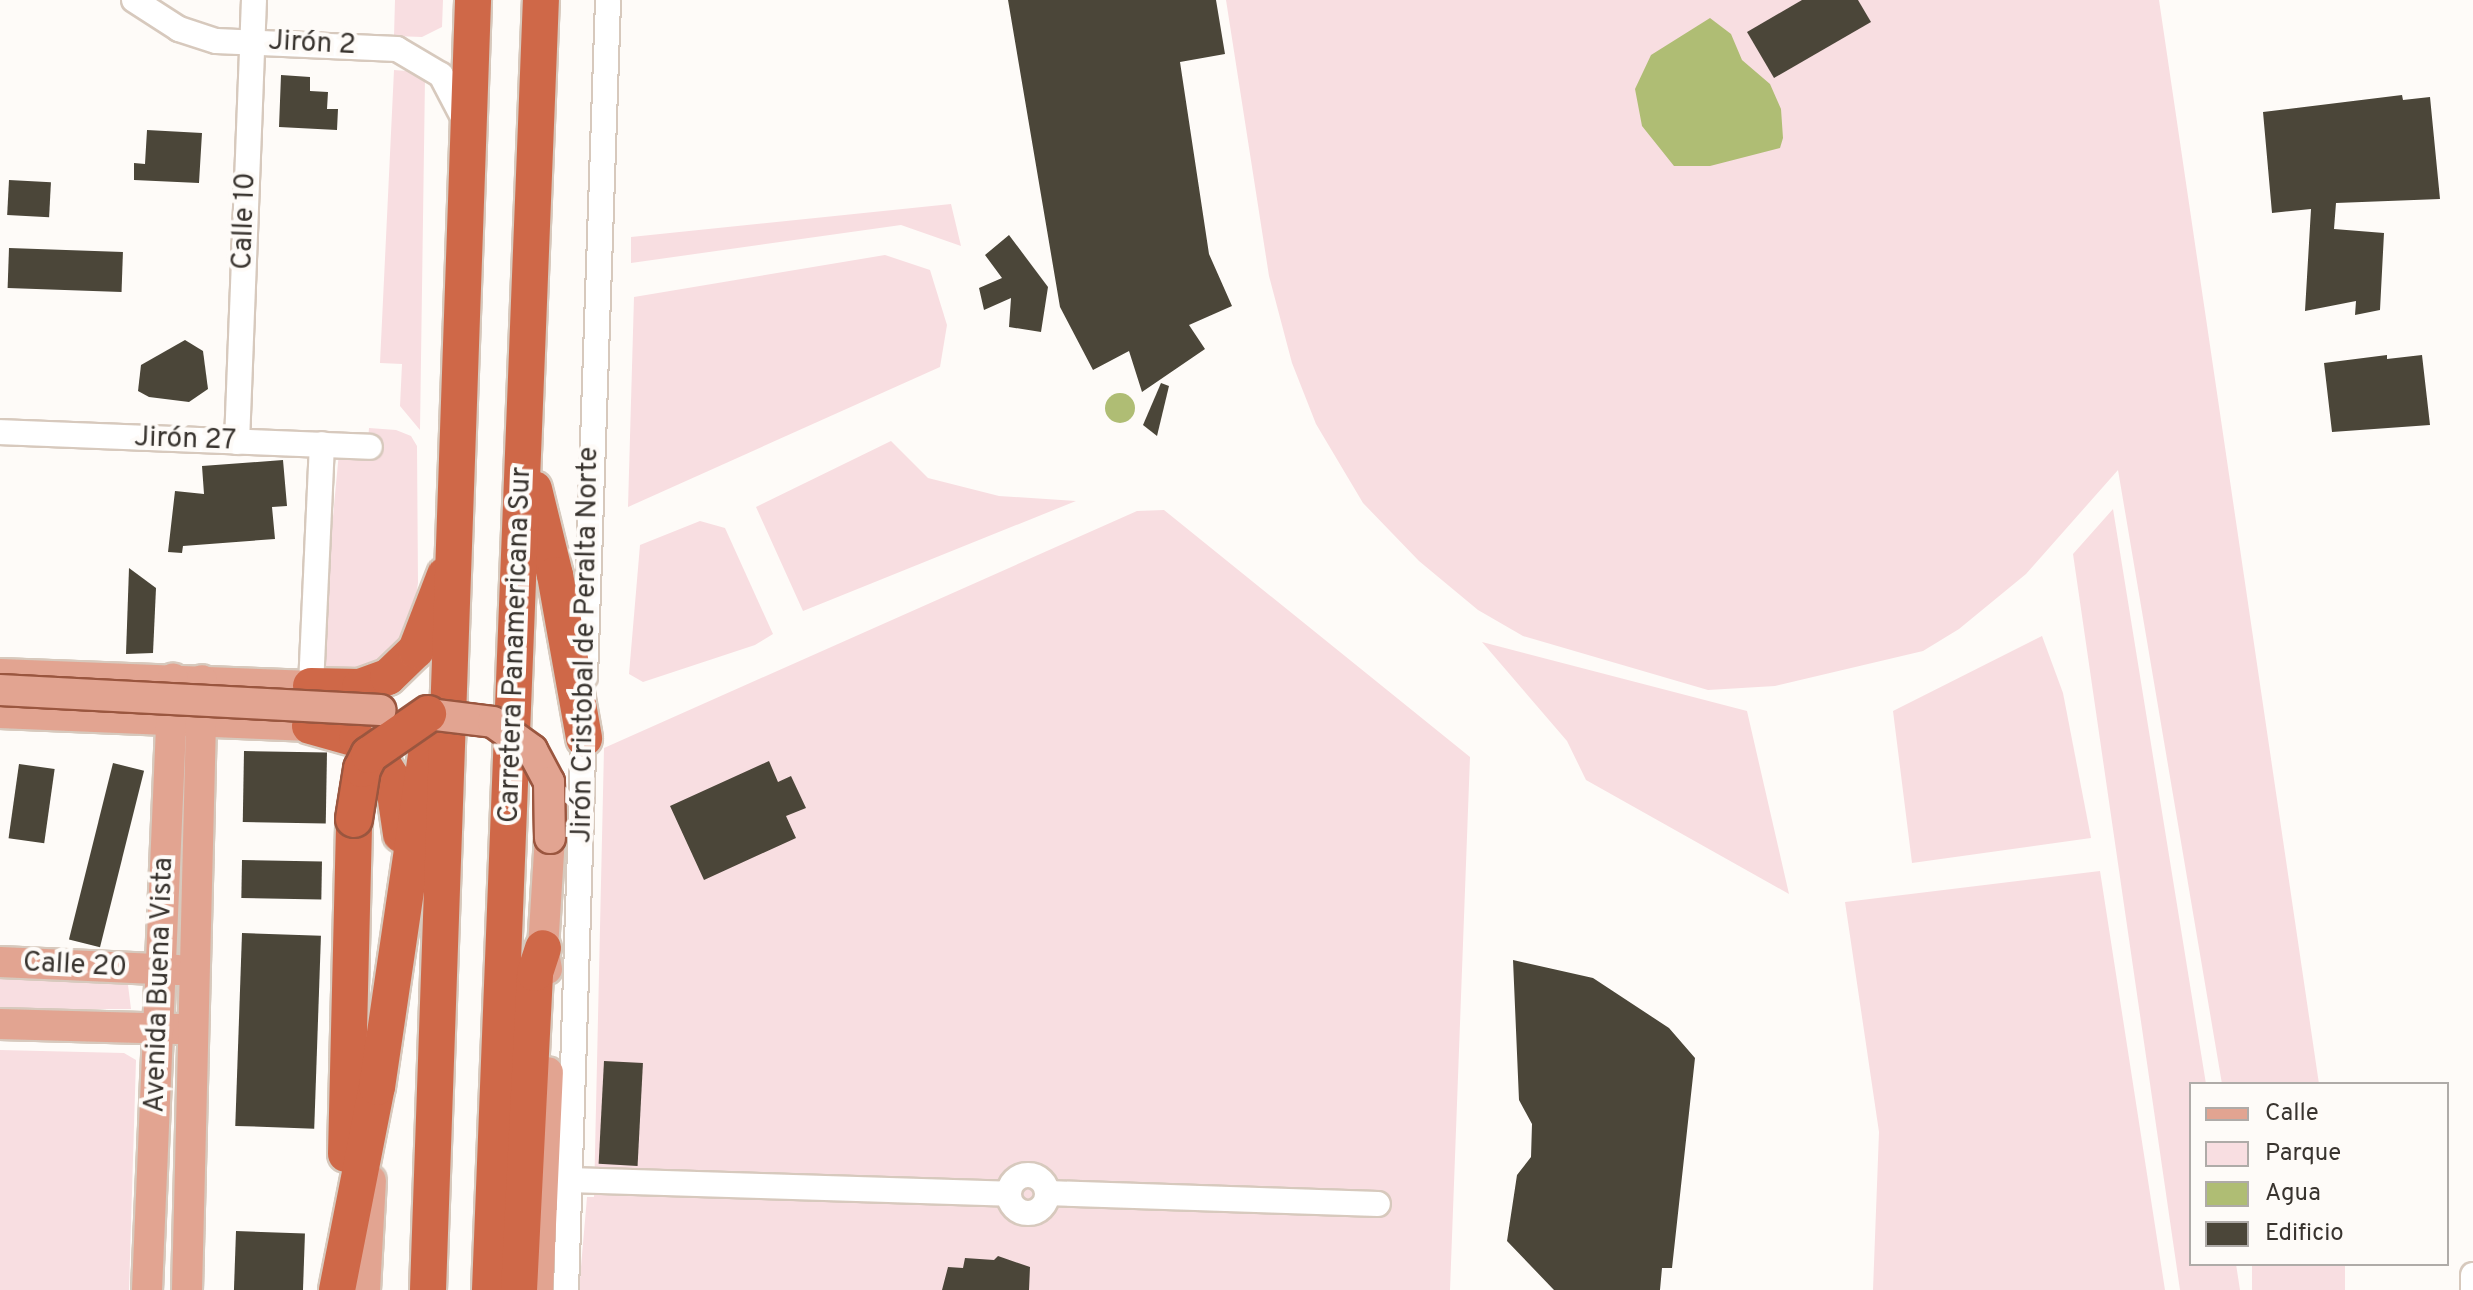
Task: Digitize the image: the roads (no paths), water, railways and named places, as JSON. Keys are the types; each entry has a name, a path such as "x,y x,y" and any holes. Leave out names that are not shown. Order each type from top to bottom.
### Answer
{"highway":[{"path":"428,1290 451,668 465,122 473,0"},
{"name":"Carretera Panamericana Sur","path":"490,1290 541,0"},
{"path":"524,456 555,575 584,738"},
{"path":"311,686 360,687 388,677 416,650 453,557"},
{"path":"337,1290 377,1087 433,707 451,668"},
{"path":"345,1240 358,787 369,755 428,714"},
{"path":"310,726 357,739 378,756 393,780 403,899"},
{"path":"519,1290 535,973 543,948"}],"main road":[{"path":"0,674 311,686"},
{"name":"Avenida Buena Vista","path":"147,1290 160,970 188,680"},
{"path":"0,690 428,714 493,722 518,736 543,767 551,803 543,948 551,990 538,1290"},
{"path":"0,713 310,726"},
{"name":"Avenida Buena Vista","path":"186,719 197,971 187,1290"},
{"name":"Calle 20","path":"0,962 197,971"},
{"name":"Calle 20","path":"0,1024 196,1030"},
{"path":"365,1290 377,1087"}],"street":[{"name":"Jirón 2","path":"134,0 179,29 216,41 397,49 441,75 465,122"},
{"name":"Calle 10","path":"237,442 254,0"},
{"name":"Jirón Cristobal de Peralta Norte","path":"566,1290 608,0"},
{"name":"Jirón 27","path":"0,432 370,447"},
{"path":"311,686 322,444"},
{"path":"569,1180 1009,1194 1013,1183 1027,1176 1043,1182 1047,1193 1378,1204"},
{"path":"2473,1275 2473,1290"}],"water":[{"path":"1710,18 1731,34 1742,60 1770,84 1781,109 1783,138 1780,148 1710,166 1674,166 1642,126 1635,89 1651,55"},
{"path":"1120,393 1131,397 1135,408 1131,419 1120,423 1109,419 1105,408 1109,397"}]}
